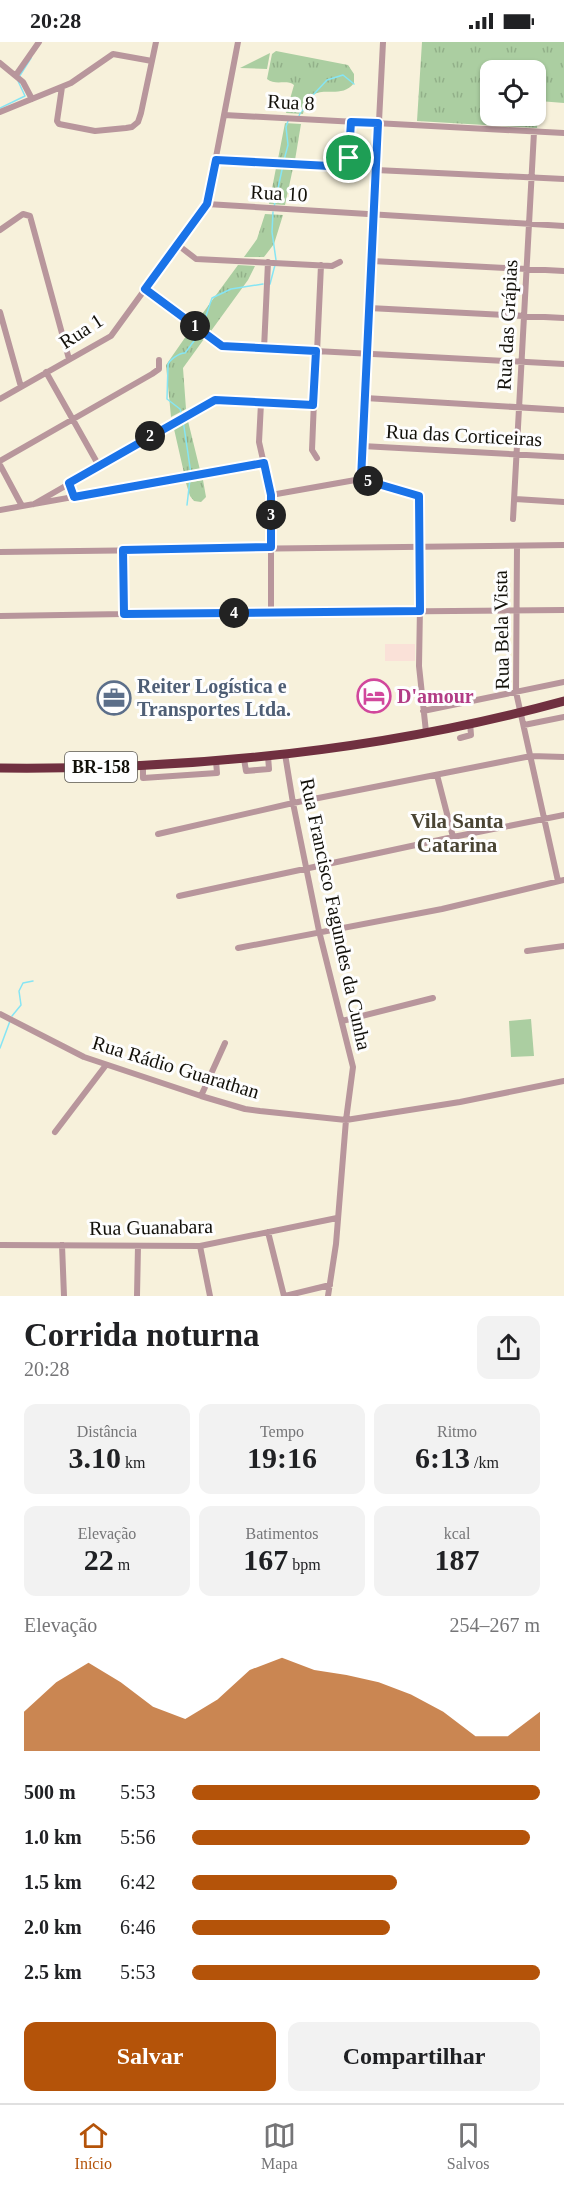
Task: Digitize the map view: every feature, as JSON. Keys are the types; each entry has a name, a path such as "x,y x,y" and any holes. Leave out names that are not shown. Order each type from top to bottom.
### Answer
{"highway":[{"name":"BR-158","path":"0,768 143,766 244,759 426,732 564,701"}],"street":[{"path":"16,75 39,42"},
{"path":"62,87 57,121 59,124 95,131 132,127 138,122 141,113 156,42"},
{"name":"Rua 1","path":"0,399 111,336 207,204 238,42"},
{"path":"361,479 381,42"},
{"path":"0,112 71,83 113,54 152,60"},
{"path":"0,63 23,82 32,99"},
{"name":"Rua 8","path":"224,115 564,133"},
{"path":"216,160 348,167 353,122"},
{"name":"Rua das Grápias","path":"513,519 534,132"},
{"path":"376,170 564,179"},
{"name":"Rua 10","path":"207,204 564,226"},
{"path":"0,230 23,214 28,214 69,359"},
{"path":"178,244 196,259 333,266 340,262"},
{"path":"372,261 564,271"},
{"path":"264,349 268,262"},
{"path":"317,458 312,450 321,265"},
{"path":"145,289 222,346 564,364"},
{"path":"369,308 564,318"},
{"path":"0,312 21,387"},
{"path":"22,506 0,463 159,369 159,360"},
{"path":"46,372 99,466"},
{"path":"365,398 564,410"},
{"path":"34,504 215,400 313,405"},
{"path":"261,402 259,442 271,495 271,612"},
{"name":"Rua das Corticeiras","path":"363,446 564,457"},
{"path":"0,510 264,463"},
{"path":"271,495 361,479 419,496 421,547 418,666 426,732"},
{"path":"69,483 74,497"},
{"path":"514,499 564,502"},
{"path":"0,552 564,545"},
{"name":"Rua Bela Vista","path":"517,546 516,692 561,881"},
{"path":"123,550 124,614"},
{"path":"0,616 564,610"},
{"path":"423,711 563,684"},
{"path":"524,725 564,717"},
{"path":"460,738 471,735 470,723"},
{"name":"Rua Francisco Fagundes da Cunha","path":"285,754 292,803 319,931 353,1067 346,1120 336,1244 328,1296"},
{"path":"158,834 292,803 531,756 564,757"},
{"path":"143,766 143,778 160,777 217,773 216,761"},
{"path":"188,775 189,762"},
{"path":"160,764 160,777"},
{"path":"437,775 453,837"},
{"path":"179,896 564,815"},
{"path":"238,948 442,909 561,881"},
{"path":"527,951 564,946"},
{"path":"342,1022 433,998"},
{"name":"Rua Rádio Guarathan","path":"0,1014 84,1058 245,1109 346,1120 460,1102 564,1081"},
{"path":"201,1096 225,1043"},
{"path":"55,1132 106,1065"},
{"name":"Rua Guanabara","path":"0,1245 200,1246 337,1218"},
{"path":"268,1232 284,1296 330,1285"},
{"path":"62,1245 64,1296"},
{"path":"137,1296 138,1246"},
{"path":"200,1246 210,1296"}],"shaded area":[{"path":"385,644 415,644 415,661 385,661"}],"green space":[{"path":"422,42 564,42 564,103 546,102 546,60 480,60 480,125 417,121"},
{"path":"276,51 348,65 354,74 354,83 348,89 312,96 303,114 286,113 294,85 267,79 272,54"},
{"path":"270,53 267,69 240,68"},
{"path":"285,123 301,124 295,160 278,159"},
{"path":"503,126 537,126 537,128"},
{"path":"276,168 293,168 285,205 269,204"},
{"path":"265,214 283,215 274,244 264,257 244,257 257,239"},
{"path":"238,265 255,266 248,280 211,331 197,321"},
{"path":"191,329 204,339 183,368 186,409 171,417 166,365"},
{"path":"188,421 200,470 184,473 174,429"},
{"path":"203,480 206,497 201,502 194,501 186,483"},
{"path":"531,1019 534,1056 511,1057 509,1021"}],"waterway":[{"path":"19,77 31,58"},
{"path":"299,116 301,111 306,109 313,95 327,80 343,75 354,84"},
{"path":"0,108 25,96 18,81"},
{"path":"284,160 288,145 286,127 288,121"},
{"path":"274,207 283,165"},
{"path":"273,212 272,232 276,260"},
{"path":"268,284 270,284 275,265"},
{"path":"202,329 201,322 206,316 212,298 231,289 263,284"},
{"path":"182,415 180,409 167,399 168,365 175,357 185,353 200,333"},
{"path":"183,420 191,474"},
{"path":"187,505 190,479"},
{"path":"12,1016 21,1005 19,991 23,983 33,981"},
{"path":"0,1048 10,1021"}],"place":[{"name":"D'amour","path":"374,696"},
{"name":"Reiter Logística e Transportes Ltda.","path":"114,698"}],"district":[{"name":"Vila Santa Catarina","path":"457,833"}],"route":[{"path":"351,122 378,123 361,479 419,496 420,611 124,614 123,550 271,547 271,495 264,463 74,497 69,483 215,400 313,405 314,397 316,351 222,346 145,289 207,204 216,160 348,167 349,158 351,122"}]}
